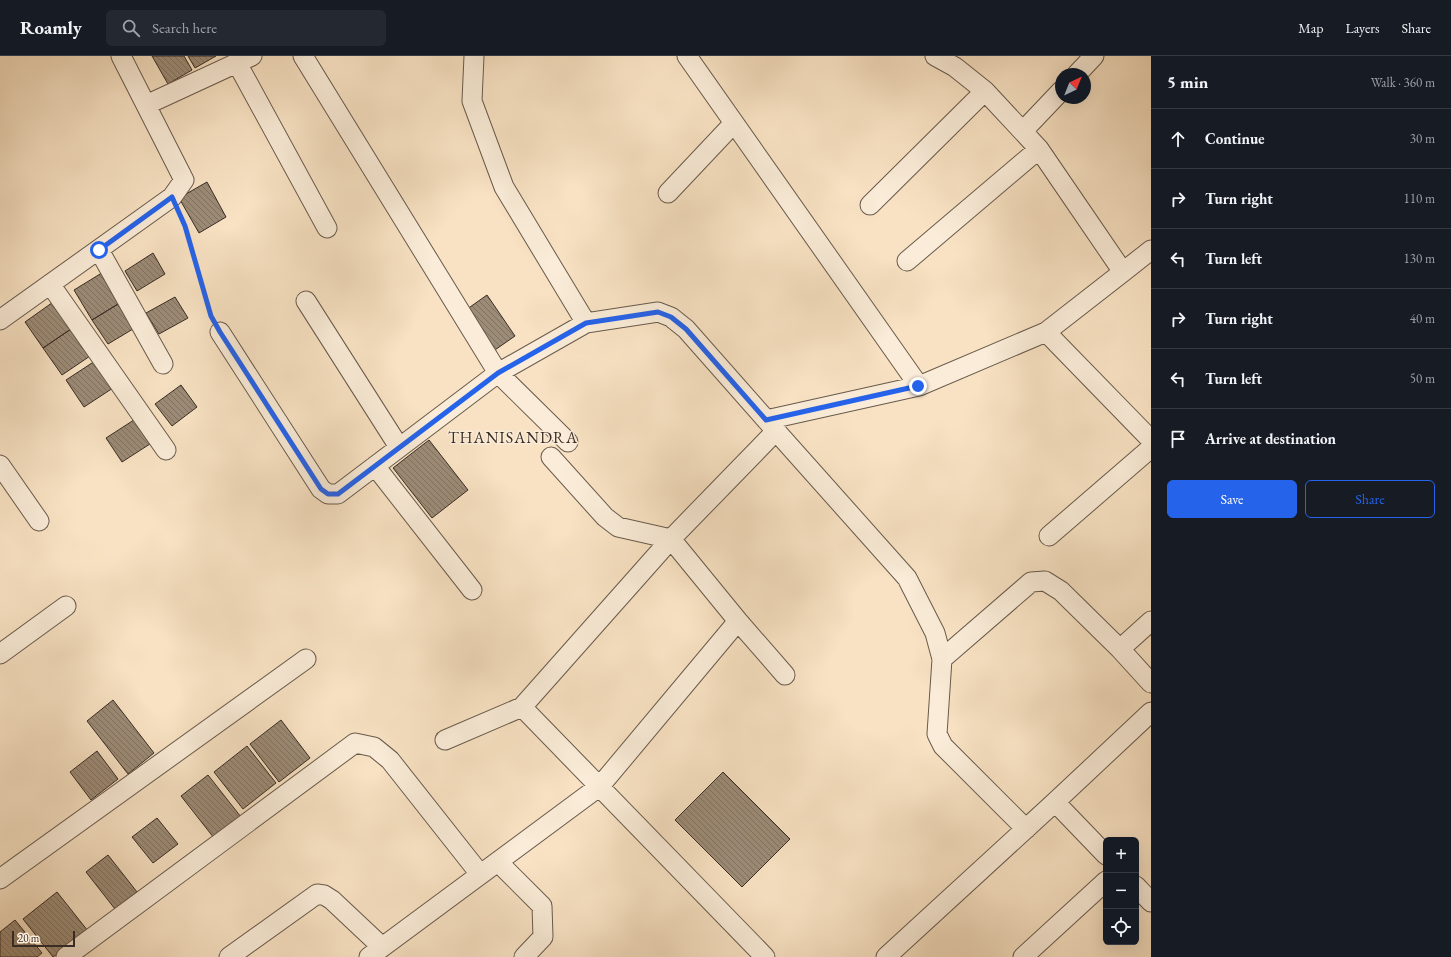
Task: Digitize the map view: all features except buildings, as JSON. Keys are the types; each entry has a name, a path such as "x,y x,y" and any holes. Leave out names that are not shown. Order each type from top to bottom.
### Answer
{"street":[{"path":"0,320 172,197 184,180 121,56"},
{"path":"303,56 498,373 568,442"},
{"path":"474,56 472,101 504,187 586,323"},
{"path":"687,56 918,386"},
{"path":"935,56 955,66 985,91 1039,149 1124,272"},
{"path":"1083,68 1094,56"},
{"path":"146,105 244,60 327,228"},
{"path":"870,205 985,91"},
{"path":"1023,131 1055,97"},
{"path":"668,193 734,122"},
{"path":"907,262 1039,149"},
{"path":"99,250 163,364"},
{"path":"444,740 522,707 771,426 918,386 1046,332 1151,250"},
{"path":"50,284 166,450"},
{"path":"306,301 399,447"},
{"path":"220,332 321,489 328,494 338,494 498,373 586,323 658,312 671,317 686,329 907,578 935,633 942,659 937,734 943,746 1026,830"},
{"path":"1046,332 1151,440"},
{"path":"1049,536 1151,448"},
{"path":"551,457 605,517 618,527 671,539 738,621 785,675"},
{"path":"0,465 39,521"},
{"path":"375,466 472,590"},
{"path":"942,659 1031,582 1045,582 1061,591 1120,649 1151,683"},
{"path":"0,654 66,606"},
{"path":"1120,649 1151,620"},
{"path":"229,957 317,894 324,895 332,900 375,952 600,786 738,621"},
{"path":"0,879 306,659"},
{"path":"522,707 765,957"},
{"path":"886,957 1026,830 1151,712"},
{"path":"66,957 355,743 374,746 390,760 480,874"},
{"path":"1055,802 1103,852"},
{"path":"498,862 542,906 543,937 524,957"},
{"path":"1023,957 1103,884"},
{"path":"1139,889 1151,902"}],"path":[{"path":"172,197 185,226 211,316 220,332"}],"district":[{"name":"THANISANDRA","path":"513,437"}],"route":[{"path":"99,250 172,197 185,226 201,286 211,316 321,489 328,494 338,494 498,373 586,323 658,312 671,317 686,329 766,420 918,386"}]}
